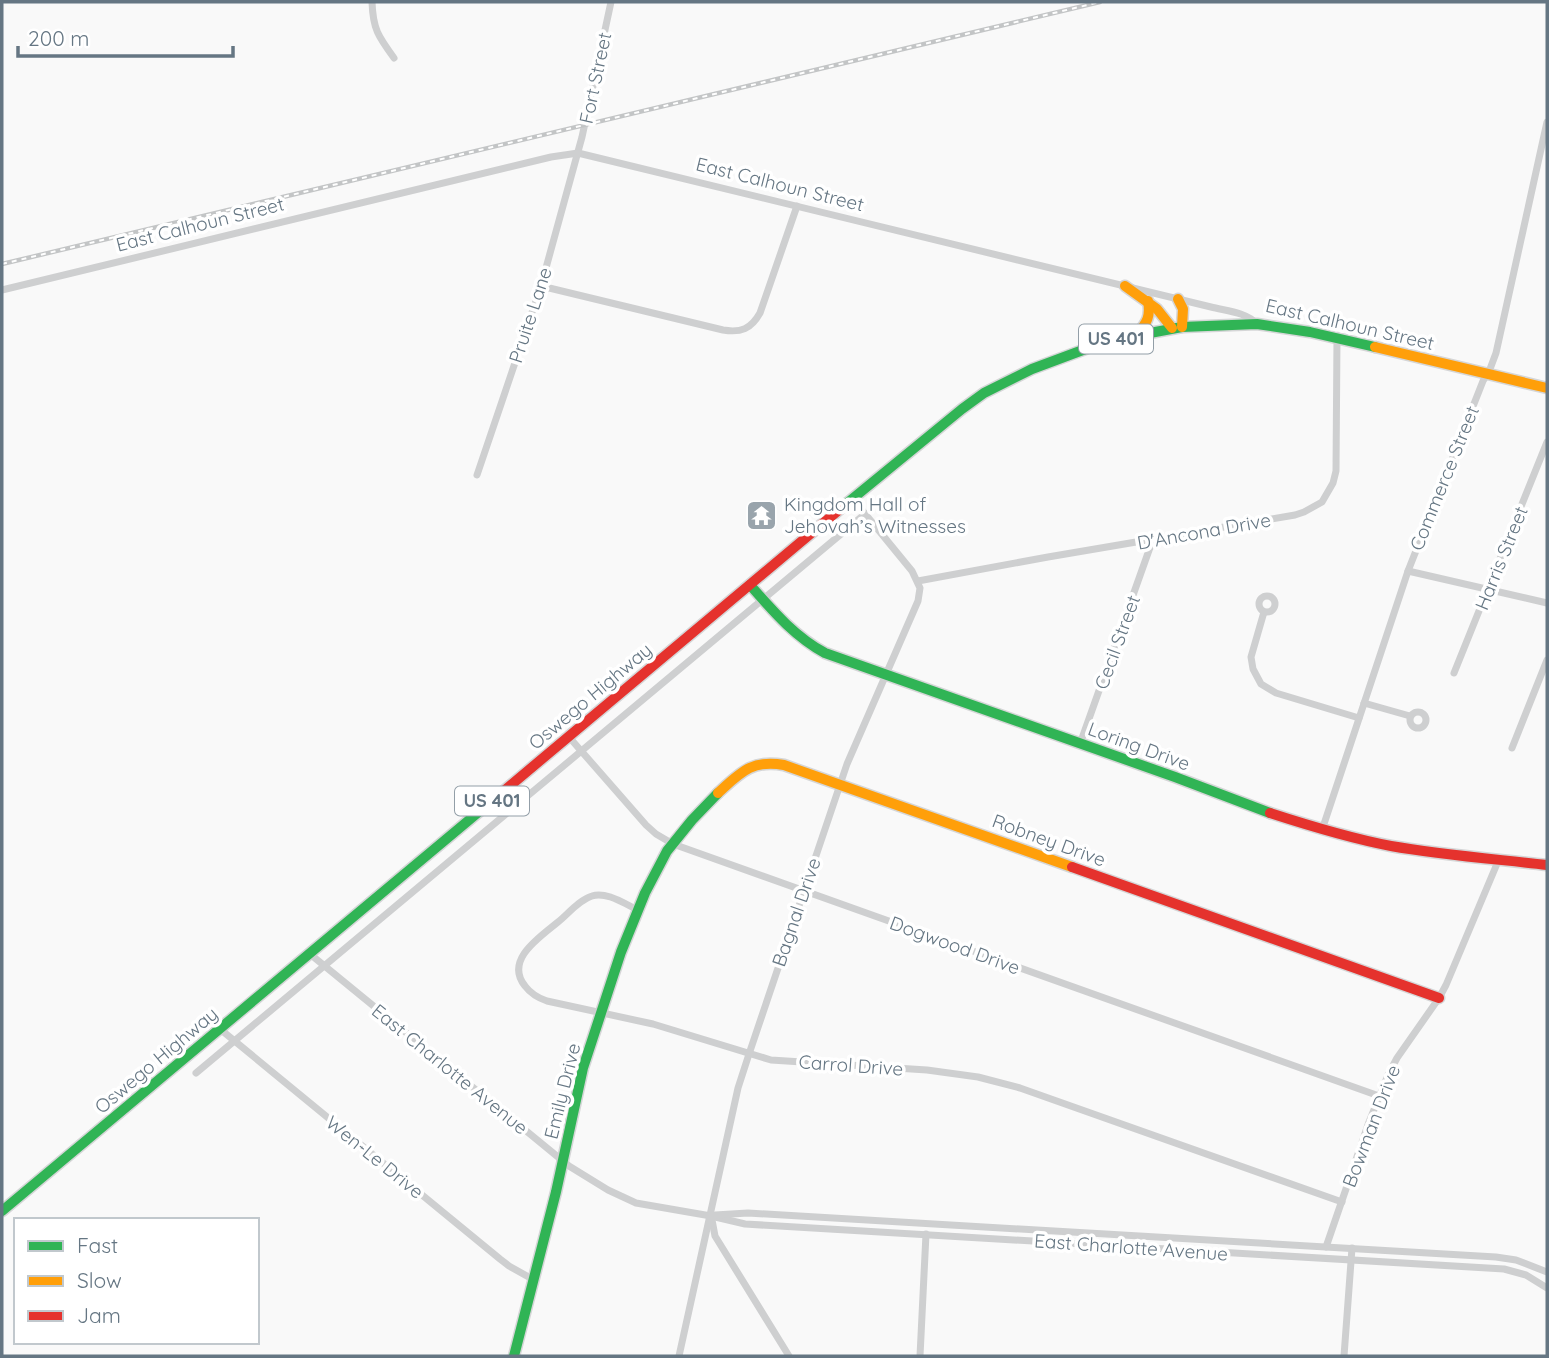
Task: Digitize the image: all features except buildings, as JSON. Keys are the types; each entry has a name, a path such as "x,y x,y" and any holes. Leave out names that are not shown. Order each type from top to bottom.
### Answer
{"street":[{"path":"372,2 376,32 394,58"},
{"name":"Fort Street","path":"578,153 611,2"},
{"name":"Commerce Street","path":"1322,830 1408,571 1496,353 1547,122"},
{"name":"East Calhoun Street","path":"2,290 551,157 578,153 1246,316 1257,324 1310,331 1547,388"},
{"name":"Pruite Lane","path":"477,475 541,286 578,153"},
{"path":"541,286 723,330 745,330 754,323 760,313 797,206"},
{"path":"1125,286 1148,301 1177,327 1183,309 1178,299"},
{"path":"1137,334 1149,321 1148,301"},
{"name":"Oswego Highway","path":"2,1211 938,428 984,393 1056,359 1090,346 1137,334 1177,327 1257,324"},
{"name":"D'Ancona Drive","path":"918,581 1295,515 1322,502 1333,483 1336,471 1336,337"},
{"name":"Harris Street","path":"1454,673 1547,442"},
{"path":"853,499 918,581"},
{"name":"Oswego Highway","path":"196,1073 865,514"},
{"name":"Cecil Street","path":"1080,744 1153,539"},
{"path":"1408,571 1547,604"},
{"name":"Bagnal Drive","path":"680,1356 738,1088 803,890 855,744 916,608 918,581"},
{"name":"Loring Drive","path":"750,585 786,626 810,646 1230,799 1322,830 1376,843 1547,866"},
{"path":"1264,612 1251,657 1252,669 1261,684 1276,693 1359,718"},
{"path":"1511,748 1547,660"},
{"path":"1364,703 1410,716"},
{"name":"Dogwood Drive","path":"569,737 646,825 673,844 1379,1096"},
{"name":"Robney Drive","path":"673,844 691,821 734,779 756,764 775,762 1439,998"},
{"name":"Emily Drive","path":"514,1356 563,1161 583,1068 600,1012 638,910 673,844"},
{"name":"Bowman Drive","path":"1326,1247 1379,1096 1397,1058 1439,998 1499,859"},
{"name":"Carrol Drive","path":"638,910 606,896 591,896 527,950 520,960 520,979 535,996 547,1001 653,1024 771,1060 927,1070 998,1082 1342,1202"},
{"name":"East Charlotte Avenue","path":"310,954 563,1161 595,1184 629,1200 745,1224 1504,1269 1525,1275 1547,1288"},
{"name":"Wen-Le Drive","path":"220,1029 500,1259 534,1280"},
{"name":"East Charlotte Avenue","path":"711,1216 748,1213 1506,1258 1547,1272"},
{"path":"711,1216 715,1236 789,1356"},
{"path":"920,1356 926,1234"},
{"path":"1344,1356 1353,1248"}],"railway":[{"path":"2,264 1100,2"}],"traffic: fast":[{"path":"846,504 984,393 1032,369 1107,341 1182,327 1257,324 1310,332 1375,347"},
{"path":"750,585 794,631 825,653 1270,813"},
{"path":"514,1356 556,1192 583,1068 621,952 645,893 667,851 718,793"},
{"path":"2,1211 493,800"}],"traffic: slow":[{"path":"1125,286 1157,309 1172,328"},
{"path":"1178,299 1183,309 1182,327"},
{"path":"1137,334 1147,319 1148,301"},
{"path":"1375,347 1547,388"},
{"path":"718,793 747,769 763,764 784,765 1072,867"}],"traffic: jam":[{"path":"493,800 846,504"},
{"path":"1270,813 1391,846 1547,865"},
{"path":"1072,867 1439,998"}],"place":[{"name":"Kingdom Hall of Jehovah’s Witnesses","path":"761,515"}]}
